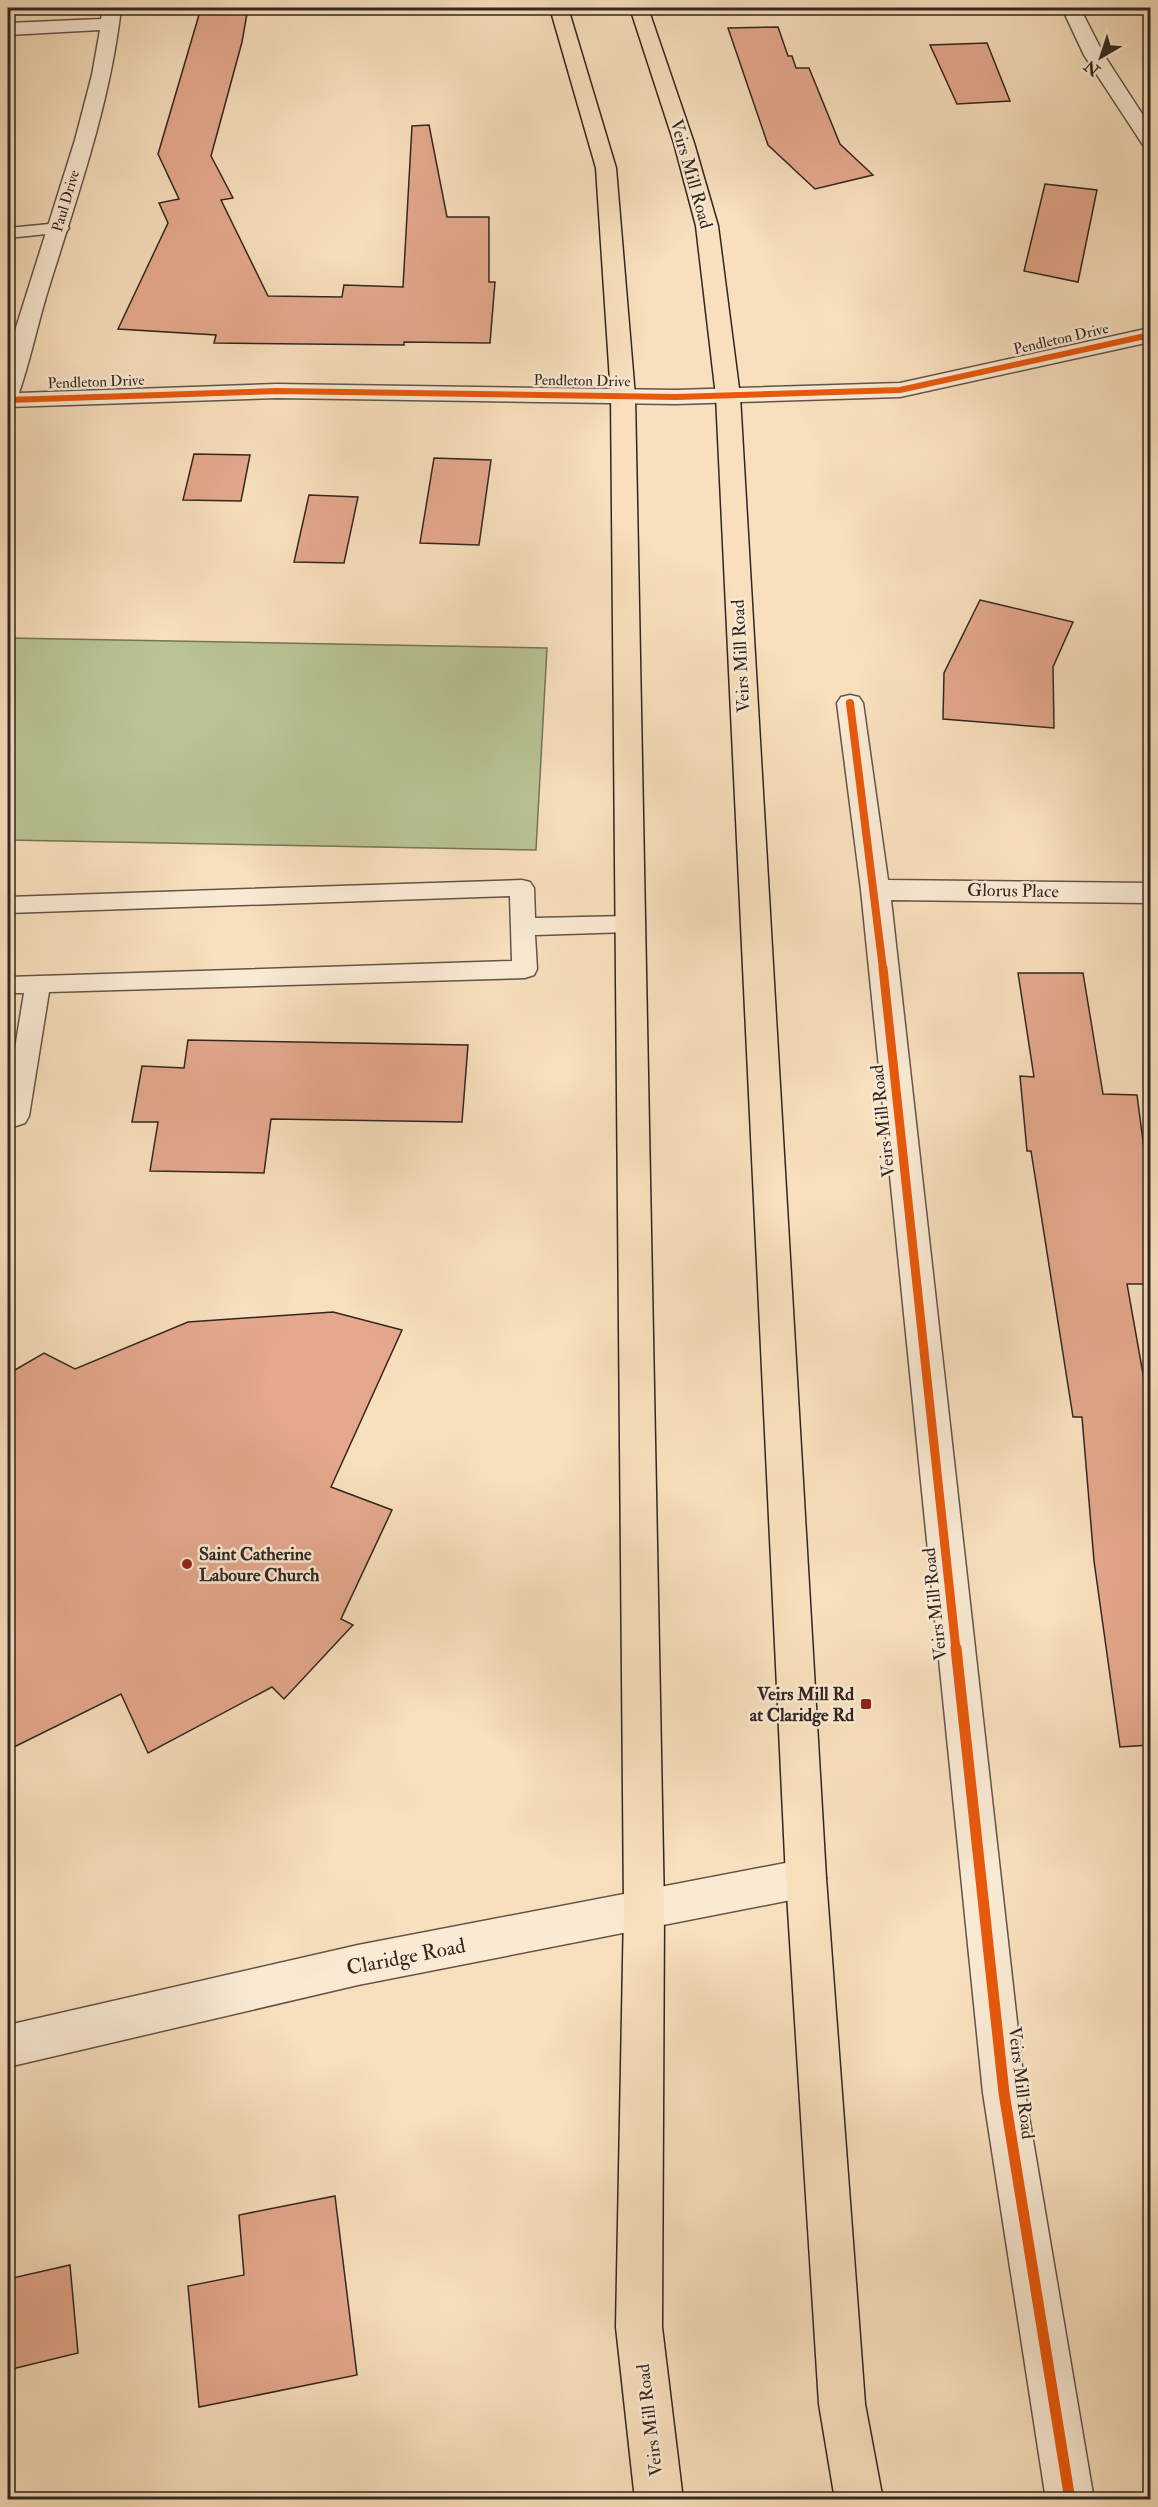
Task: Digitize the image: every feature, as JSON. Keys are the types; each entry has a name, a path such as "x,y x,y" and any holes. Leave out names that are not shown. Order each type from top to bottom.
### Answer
{"main road":[{"name":"Veirs Mill Road","path":"559,8 606,168 623,396 644,1909 639,2327 659,2499"},
{"name":"Veirs Mill Road","path":"639,8 684,143 707,226 728,396 806,1878 842,2404 859,2499"}],"street":[{"path":"1071,8 1094,55 1150,141"},
{"path":"8,29 112,16"},
{"name":"Paul Drive","path":"8,392 44,270 60,228 104,67 112,16"},
{"name":"Pendleton Drive","path":"8,400 277,391 728,396 900,390 1150,335"},
{"name":"Veirs Mill Road","path":"850,702 875,890 1004,2093 1070,2499"},
{"name":"Glorus Place","path":"875,890 1150,893"},
{"name":"Claridge Road","path":"8,2046 358,1965 806,1878"}],"lane":[{"path":"8,233 60,228"},
{"path":"8,905 522,888 525,969 8,986"},
{"path":"523,927 629,924"},
{"path":"16,1116 38,984"}],"green space":[{"path":"8,638 547,648 536,850 8,840"}],"building":[{"path":"201,8 248,8 242,42 211,156 233,198 221,200 268,296 342,297 344,285 403,287 412,126 429,125 447,217 489,217 489,282 495,282 490,343 404,342 404,345 214,343 216,335 118,329 168,223 159,203 179,199 158,154"},
{"path":"778,27 788,56 792,56 796,68 809,68 840,144 873,175 815,189 768,145 728,28"},
{"path":"987,43 1010,101 957,104 930,45"},
{"path":"1045,184 1097,190 1078,282 1024,271"},
{"path":"194,454 250,455 241,501 183,500"},
{"path":"434,458 491,460 479,545 420,543"},
{"path":"309,495 358,497 344,563 294,562"},
{"path":"980,600 1073,622 1053,667 1054,728 943,719 944,673"},
{"path":"1018,973 1083,973 1103,1094 1137,1095 1150,1195 1150,1284 1127,1284 1150,1413 1150,1745 1120,1747 1094,1561 1082,1417 1073,1417 1031,1151 1027,1151 1020,1076 1034,1077"},
{"path":"188,1040 468,1045 462,1122 271,1119 264,1173 150,1171 158,1122 132,1122 142,1066 184,1068"},
{"name":"Saint Catherine Laboure Church","path":"333,1312 402,1330 331,1487 392,1510 341,1619 353,1625 284,1699 272,1687 148,1753 121,1694 8,1750 8,1374 44,1353 75,1369 188,1322"},
{"path":"335,2196 357,2375 199,2407 188,2286 244,2275 239,2215"},
{"path":"70,2265 78,2353 8,2370 8,2279"}],"cycle path":[{"path":"8,400 277,391 676,397 900,390 1150,335"},
{"path":"850,703 875,890 1004,2093 1070,2500"}],"place":[{"name":"Saint Catherine Laboure Church","path":"187,1564"},
{"name":"Veirs Mill Rd at Claridge Rd","path":"866,1704"}]}
